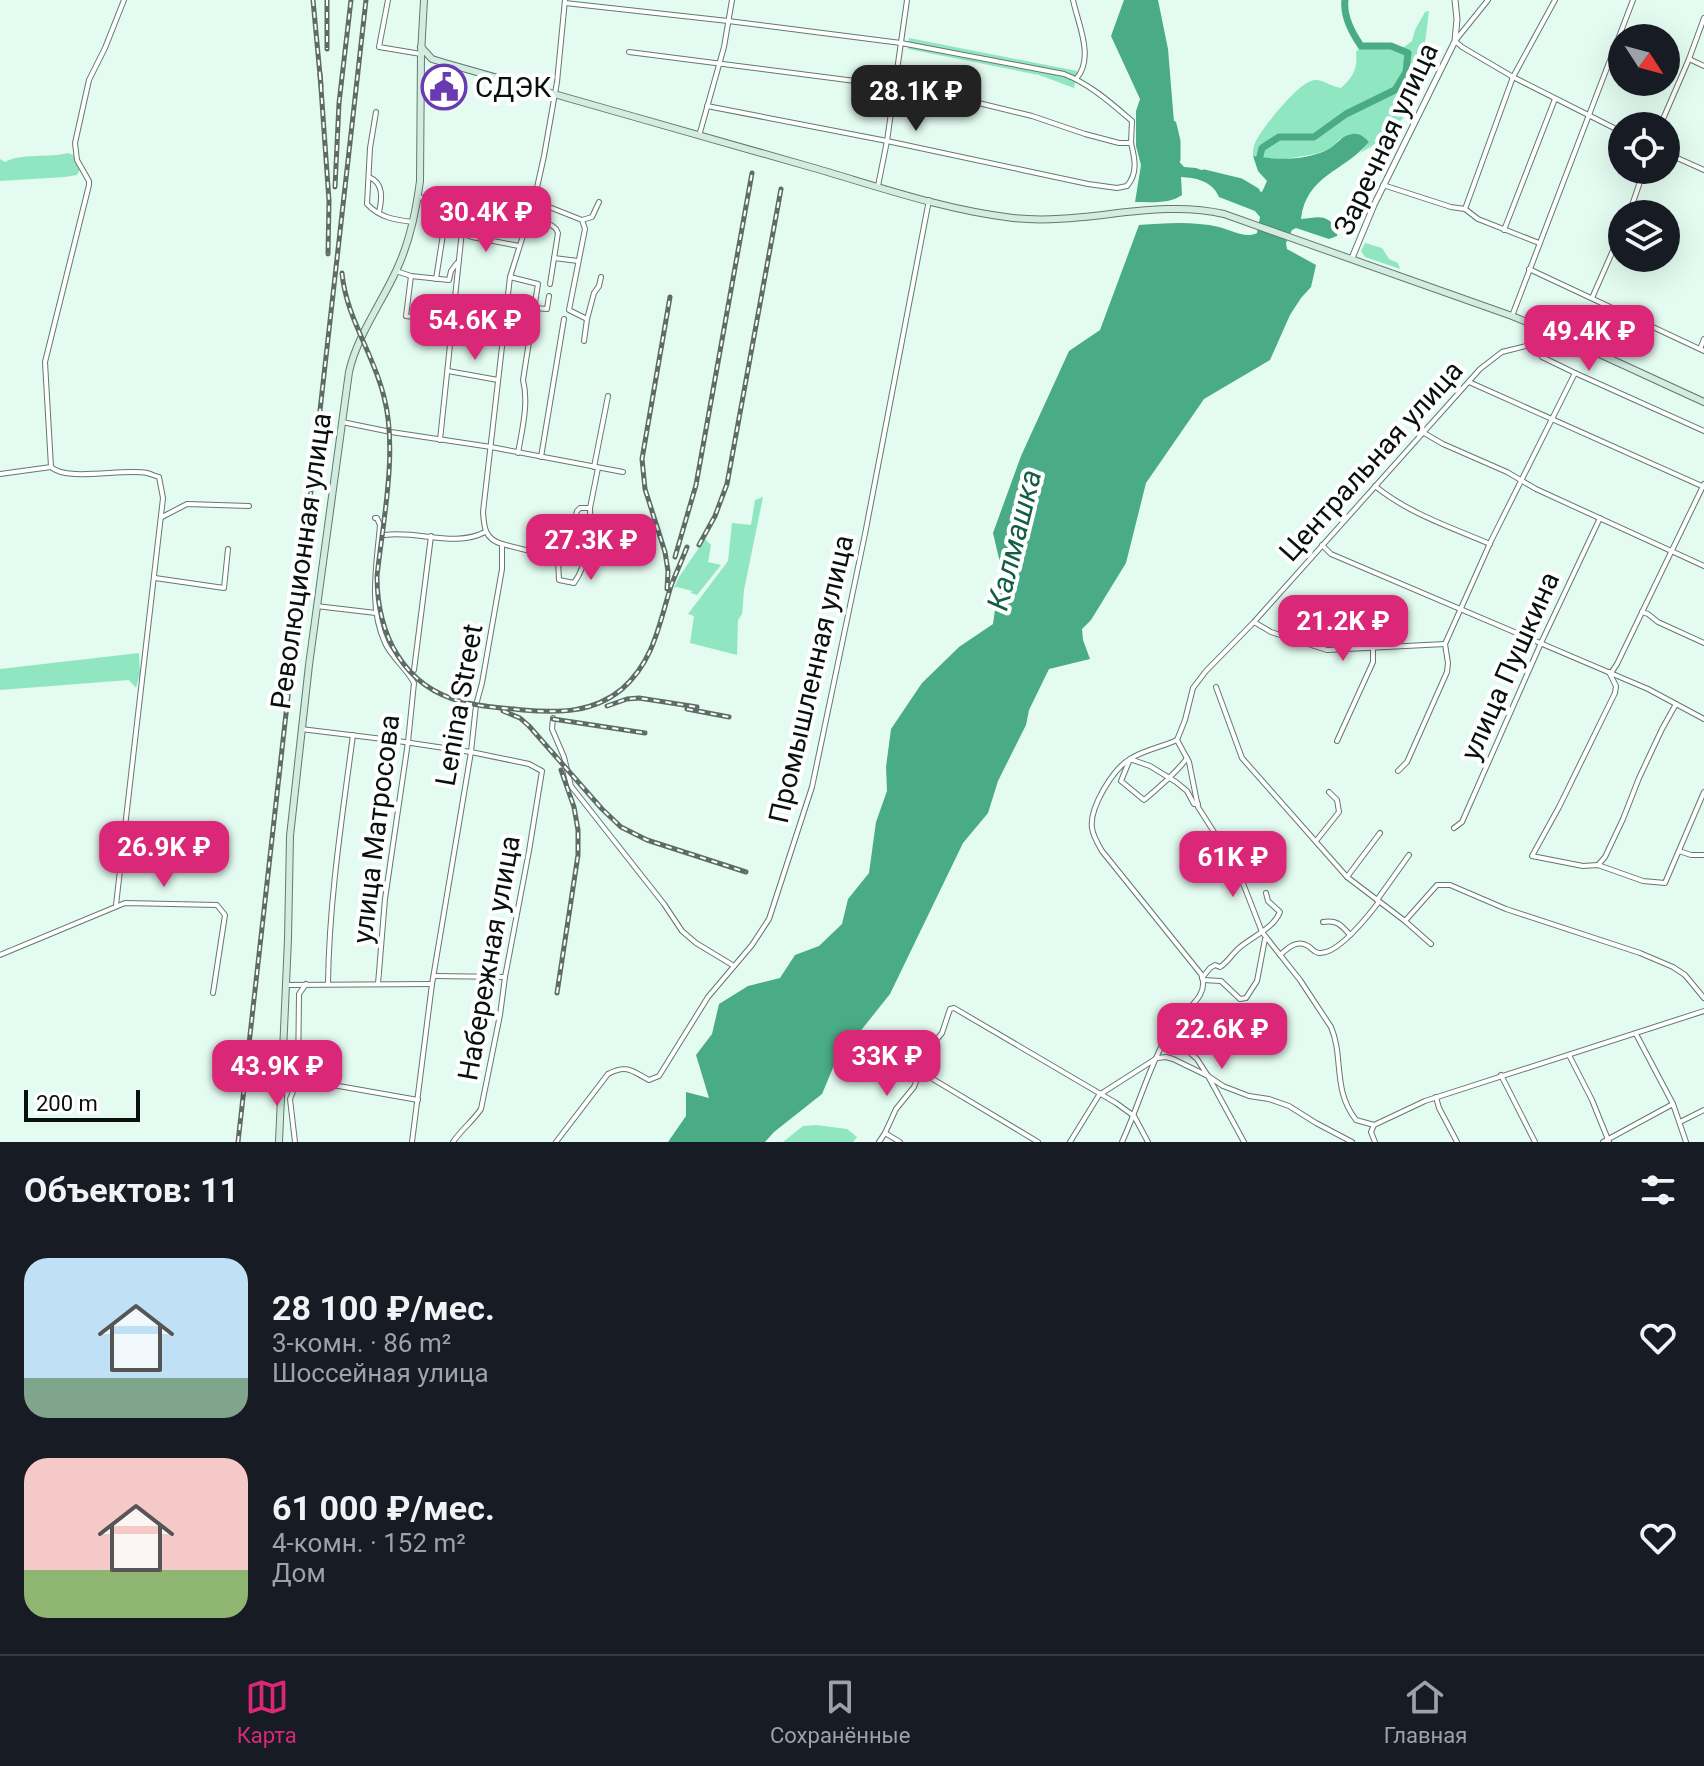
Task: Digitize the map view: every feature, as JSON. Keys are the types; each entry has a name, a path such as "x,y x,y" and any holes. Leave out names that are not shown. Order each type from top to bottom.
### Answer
{"main road":[{"name":"Революционная улица","path":"282,1142 290,836 316,606 351,361 396,271 418,197 424,0"},
{"path":"421,51 435,60 699,136 929,200 1014,218 1042,219 1186,209 1217,213 1512,316 1704,402"},
{"path":"421,71 435,60"}],"street":[{"path":"116,905 163,498 159,477 145,472 70,473 56,472 51,467 45,362 89,181 77,160 75,143 89,80 124,0"},
{"path":"388,0 379,47 421,51"},
{"path":"699,136 719,64 732,0"},
{"path":"878,186 907,0"},
{"path":"1073,0 1085,57 1082,73 1076,79"},
{"path":"1455,0 1455,41 1462,47 1608,125"},
{"name":"Заречная улица","path":"1352,258 1383,185 1455,41 1488,0"},
{"path":"1465,209 1513,77 1555,0"},
{"path":"1512,316 1633,0"},
{"path":"557,558 493,540 485,532 483,512 510,277 534,201 555,94 565,1 901,43 1064,74 1100,95 1132,121 1131,143 1136,163 1127,186 1117,188 707,106"},
{"path":"1666,112 1704,18"},
{"path":"629,52 950,96 1032,116 1119,143 1131,143"},
{"path":"1689,59 1704,66"},
{"path":"442,79 445,63"},
{"path":"1504,230 1555,99"},
{"path":"376,112 370,148 367,204 379,214 413,222"},
{"path":"1680,159 1704,170"},
{"path":"369,177 375,179 382,191 379,214"},
{"path":"1383,185 1465,209 1478,219 1540,243"},
{"path":"418,197 552,225 558,233 550,284"},
{"name":"Промышленная улица","path":"556,1142 608,1074 627,1068 649,1080 659,1076 708,997 752,945 769,919 812,787 865,534 929,200"},
{"path":"534,201 582,220 592,217 599,202"},
{"path":"440,440 458,262 468,205"},
{"path":"582,220 585,229 569,310 587,319"},
{"path":"436,279 444,228 519,246"},
{"path":"554,258 578,261"},
{"path":"396,271 411,276 449,280 458,262"},
{"path":"1592,298 1608,262"},
{"path":"1529,269 1702,350 1704,339"},
{"path":"411,276 406,316 429,319 432,297 455,300"},
{"path":"510,277 538,284 523,380 524,418 518,453"},
{"path":"584,341 587,319 601,277"},
{"path":"534,308 547,309 549,296"},
{"path":"541,457 564,319"},
{"path":"1542,328 1534,344 1542,357 1704,431"},
{"name":"Центральная улица","path":"1177,740 1193,688 1206,671 1254,622 1480,369 1502,352 1534,344"},
{"path":"448,371 498,380"},
{"path":"1398,771 1407,762 1447,672 1445,644 1490,544 1575,373"},
{"path":"1469,382 1704,486 1610,673"},
{"path":"590,508 580,508 563,534 557,558 559,580 574,583 581,572 608,396"},
{"path":"342,422 623,472"},
{"path":"1424,433 1704,566"},
{"path":"0,474 51,467"},
{"path":"1374,486 1416,513 1490,544"},
{"path":"161,517 187,504 249,506"},
{"path":"316,606 376,613 380,525 375,518"},
{"name":"улица Пушкина","path":"1454,828 1462,822 1600,518"},
{"path":"385,535 397,533 470,539 485,532"},
{"path":"414,670 431,536"},
{"name":"Lenina Street","path":"412,1142 432,984 476,705 502,569 502,544"},
{"path":"1322,545 1331,554 1648,689 1704,719"},
{"path":"154,577 224,588 228,549"},
{"path":"1642,612 1704,643"},
{"name":"улица Матросова","path":"376,613 386,644 413,680 408,742 386,887 378,984"},
{"path":"1254,622 1271,632 1327,650 1445,644"},
{"path":"1337,741 1373,662 1373,648"},
{"path":"1610,673 1616,686 1615,693 1532,856 1583,866 1598,865 1653,884 1665,883 1704,792"},
{"path":"1216,687 1242,758 1347,877 1431,944"},
{"path":"1598,865 1605,857 1639,778 1676,704"},
{"path":"553,718 552,729 564,757 571,786 689,938 734,966"},
{"path":"301,729 471,752"},
{"path":"328,984 330,933 353,735"},
{"path":"1122,1142 1173,1026 1204,989 1202,977 1102,851 1092,831 1093,811 1119,766 1177,740 1187,758 1198,804 1237,868 1262,932 1300,980 1335,1035 1340,1082 1356,1120 1374,1125 1436,1097 1704,1011"},
{"name":"Набережная улица","path":"453,1142 481,1109 542,771 529,764 471,752"},
{"path":"1130,759 1121,781 1144,800 1187,758"},
{"path":"1130,759 1150,766 1183,786 1194,804 1198,804"},
{"path":"1316,841 1339,812 1337,800 1329,792"},
{"path":"1347,877 1380,833"},
{"path":"1679,851 1704,855"},
{"path":"1280,955 1298,943 1321,953 1350,935 1360,927 1409,855"},
{"path":"1405,921 1437,885 1450,885 1506,909 1673,967 1685,975 1704,998"},
{"path":"1202,977 1215,965 1224,965 1239,948 1280,914 1268,901 1266,893"},
{"path":"0,955 116,905 217,905 225,915 213,993"},
{"path":"1323,922 1340,923 1350,935"},
{"path":"1202,977 1221,981 1240,999 1246,998 1257,981 1266,938"},
{"path":"434,976 505,977"},
{"path":"295,1142 290,1099 298,1079 299,994 306,984"},
{"path":"286,985 432,984"},
{"path":"879,1142 896,1109 921,1072 928,1050 942,1033 950,1009 954,1008 1116,1103 1134,1116 1148,1142"},
{"path":"1173,1026 1178,1042 1197,1059 1244,1142"},
{"path":"1636,1034 1673,1104 1686,1142"},
{"path":"1569,1055 1607,1141 1673,1104"},
{"path":"1070,1142 1099,1095 1157,1058 1166,1057 1233,1091 1289,1106 1352,1142"},
{"path":"921,1072 1038,1142"},
{"path":"1501,1075 1535,1142"},
{"path":"298,1079 418,1100"},
{"path":"1436,1097 1457,1142"},
{"path":"1680,1122 1704,1110"},
{"path":"1374,1125 1371,1132 1375,1142"},
{"path":"885,1133 900,1142"}],"shaded area":[{"path":"1429,11 1418,98 1396,127 1379,142 1360,153 1369,142 1340,139 1330,149 1315,154 1281,160 1253,156 1259,136 1297,90 1315,80 1341,88 1354,72 1356,52 1361,46 1404,47 1412,41 1425,12"},
{"path":"909,38 1077,71 1074,88 1039,75 908,49"},
{"path":"68,153 73,155 80,169 77,175 0,181 0,159 5,162"},
{"path":"1365,243 1382,248 1400,269 1365,257 1361,251"},
{"path":"763,497 742,614 738,620 737,655 690,643 694,616 688,614 728,561 732,523 751,525 755,500"},
{"path":"705,539 711,545 708,562 721,565 697,595 674,588 679,577"},
{"path":"139,653 140,673 136,688 129,680 0,690 0,669"},
{"path":"803,1126 847,1129 857,1137 853,1142 783,1142"}],"water":[{"path":"1124,0 1158,0 1168,49 1177,159 1184,167 1196,168 1262,192 1267,181 1258,171 1253,156 1300,158 1327,150 1345,136 1353,134 1369,142 1318,183 1304,204 1301,219 1326,219 1338,231 1337,236 1329,239 1296,228 1292,230 1286,243 1287,249 1316,265 1311,287 1290,315 1270,360 1204,399 1146,483 1126,563 1091,620 1082,629 1090,659 1049,669 998,781 988,813 963,843 890,994 835,1063 822,1094 765,1142 668,1142 686,1116 686,1092 709,1098 696,1055 712,1034 719,1004 748,986 780,978 795,955 819,946 842,924 848,899 869,873 876,822 887,791 886,767 891,729 922,683 959,647 993,624 1001,567 993,533 1021,456 1069,351 1100,330 1139,225 1199,224 1243,235 1257,233 1260,217 1255,211 1219,197 1212,187 1198,180 1181,177 1182,195 1172,200 1135,202 1141,165 1136,146 1136,111 1140,99 1111,36"}],"waterway":[{"name":"Калмашка","path":"1262,165 1259,160 1262,148 1279,137 1314,137 1346,114 1395,90 1406,72 1408,53 1391,46 1361,46 1349,24 1345,0"},
{"path":"1173,124 1177,159"},
{"path":"1204,173 1241,182 1256,191"}],"railway":[{"path":"313,0 321,86"},
{"path":"327,0 327,49"},
{"path":"335,187 339,103 351,0"},
{"path":"238,1142 366,0"},
{"path":"320,74 329,201 328,254"},
{"path":"675,557 696,485 752,173"},
{"path":"699,545 715,516 727,484 781,189"},
{"path":"342,273 349,305 379,381 388,418 390,462 377,576 382,618 398,655 409,671 424,684 442,695 463,702 536,711 575,710 611,697 633,678 648,654 687,547"},
{"path":"667,589 665,552 645,489 642,459 670,297"},
{"path":"607,706 639,698 697,707"},
{"path":"687,709 729,717"},
{"path":"503,711 520,718 529,726 621,827 647,840 746,872"},
{"path":"553,719 645,733"},
{"path":"557,993 578,855 574,807 561,770"}],"place":[{"name":"СДЭК","path":"444,87"}]}
